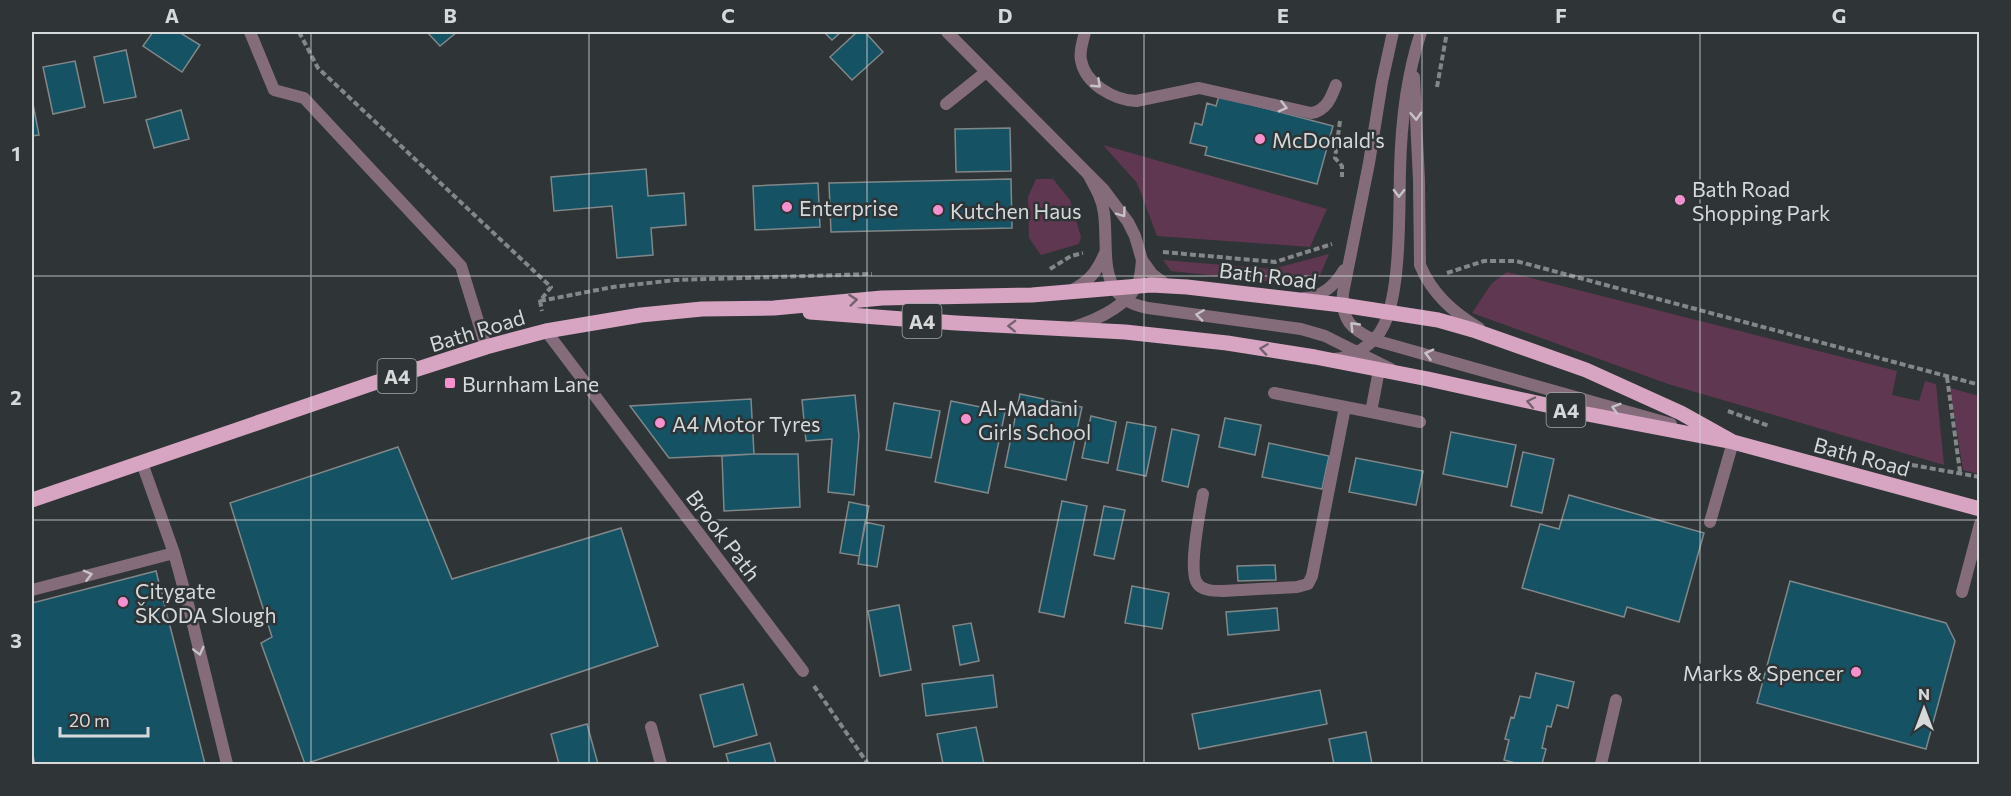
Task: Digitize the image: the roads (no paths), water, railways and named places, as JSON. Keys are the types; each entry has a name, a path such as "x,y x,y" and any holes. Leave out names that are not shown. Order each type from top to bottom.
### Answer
{"main road":[{"name":"Bath Road","path":"32,500 370,384 486,347 546,331 641,315 702,309 774,308 882,298 1032,295 1137,286 1168,286 1285,298 1438,320 1586,370 1682,413 1733,442"},
{"name":"Bath Road","path":"774,308 891,319 1125,332 1322,358 1587,414 1733,442 1980,509"}],"street":[{"path":"250,32 274,90 304,98 461,266 486,347"},
{"path":"947,32 1104,190 1128,222 1135,236 1140,256 1152,274 1168,286"},
{"path":"1085,32 1081,51 1082,66 1100,87 1117,99 1136,101 1199,88 1304,113 1319,111 1329,102 1336,85"},
{"path":"1394,32 1382,82 1342,305 1348,323 1360,333 1374,340 1733,442 1710,522"},
{"path":"1322,358 1347,357 1359,351 1374,340 1389,312 1397,254 1404,114 1413,58 1421,32"},
{"path":"1413,58 1419,180 1420,265 1425,278 1437,296 1455,312 1496,338"},
{"path":"946,104 986,72"},
{"path":"1088,174 1098,192 1104,213 1108,271 1113,288 1125,300 1148,308 1300,329 1325,336 1359,351 1400,374"},
{"path":"1068,292 1087,282 1097,271 1106,252"},
{"path":"1070,329 1092,322 1125,300 1137,286 1140,256"},
{"path":"1285,298 1310,298 1321,294 1335,282 1349,262"},
{"name":"Brook Path","path":"546,331 803,671"},
{"path":"1371,412 1379,370"},
{"path":"1274,393 1420,422"},
{"path":"1203,494 1193,566 1198,584 1205,589 1223,591 1308,584 1312,576 1345,407"},
{"path":"142,463 174,553 227,765"},
{"path":"1962,592 1980,524"},
{"path":"32,590 174,553"},
{"path":"1601,765 1616,700"},
{"path":"651,727 661,765"}],"place":[{"name":"McDonald's","path":"1260,139"},
{"name":"Bath Road Shopping Park","path":"1680,200"},
{"name":"Enterprise","path":"787,207"},
{"name":"Kutchen Haus","path":"938,210"},
{"name":"Burnham Lane","path":"450,383"},
{"name":"Al-Madani Girls School","path":"966,419"},
{"name":"A4 Motor Tyres","path":"660,423"},
{"name":"Citygate ŠKODA Slough","path":"123,602"},
{"name":"Marks & Spencer","path":"1856,672"}]}
